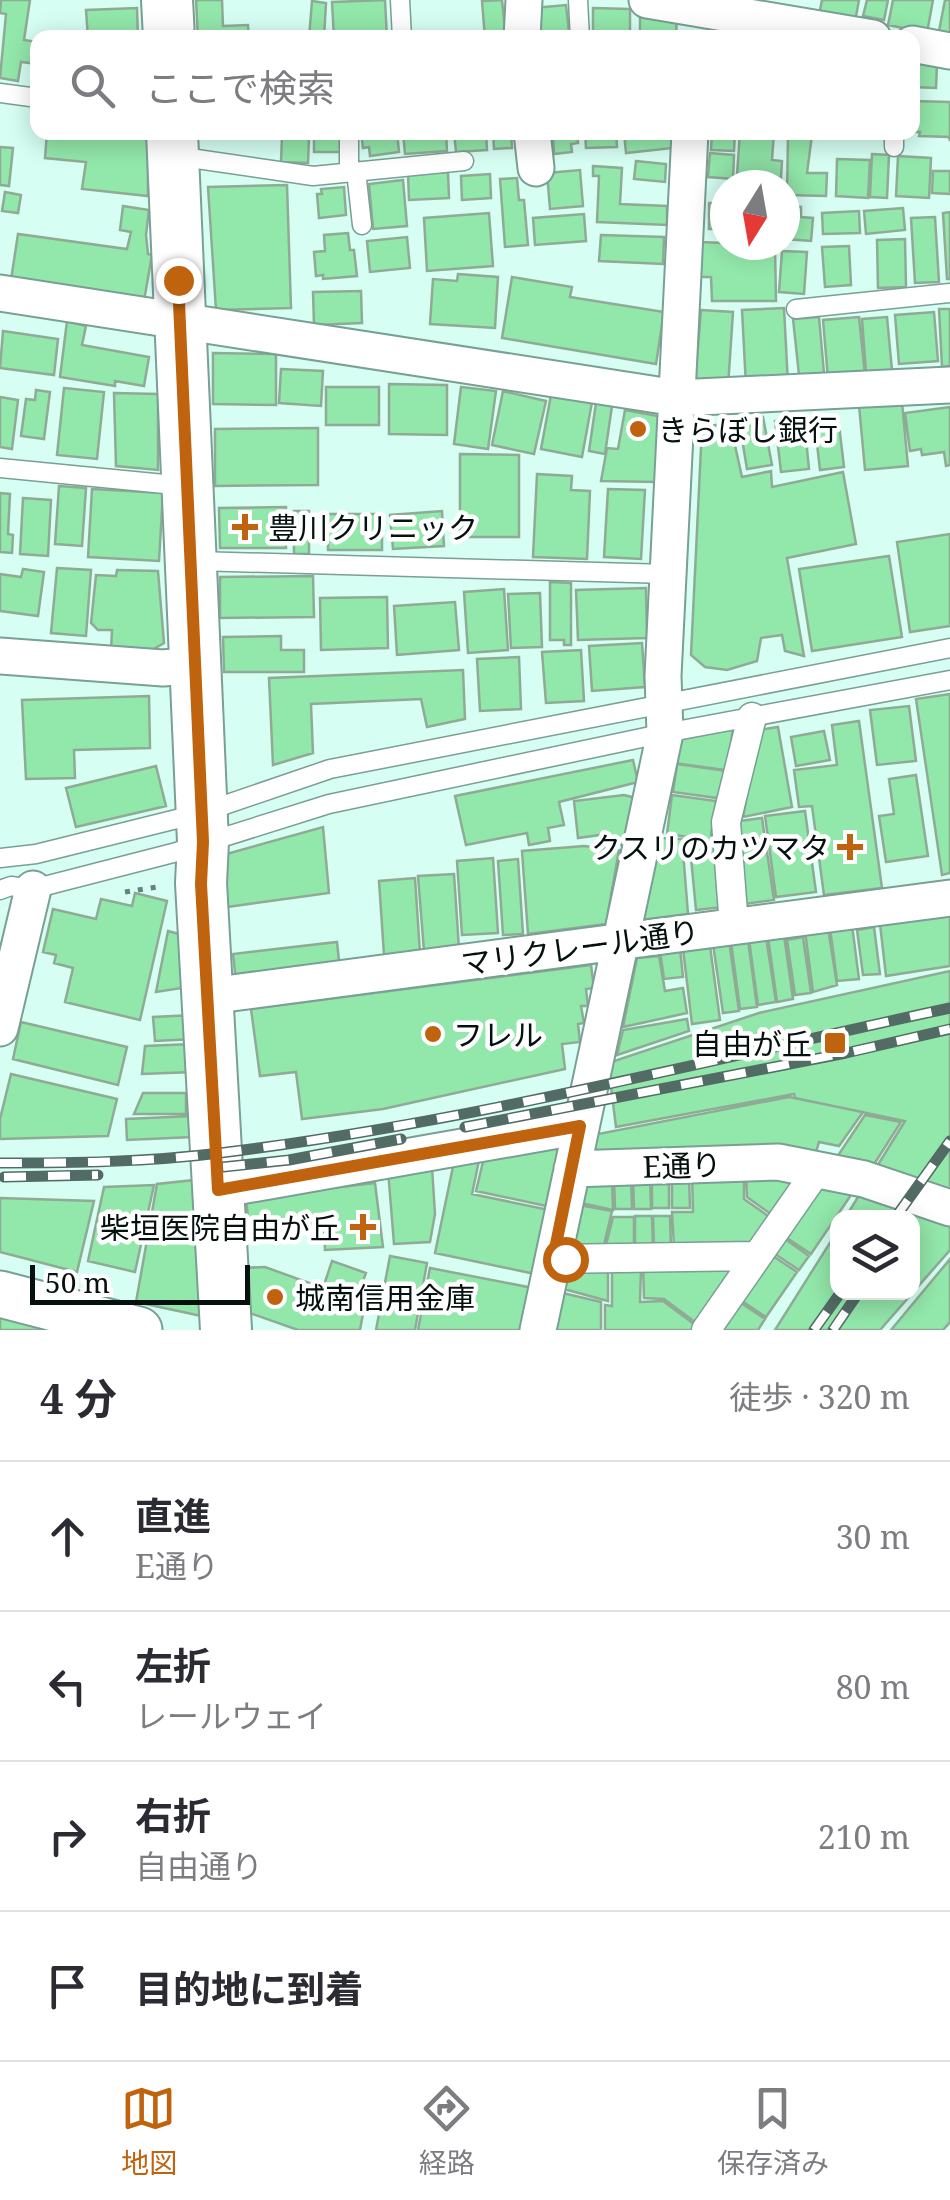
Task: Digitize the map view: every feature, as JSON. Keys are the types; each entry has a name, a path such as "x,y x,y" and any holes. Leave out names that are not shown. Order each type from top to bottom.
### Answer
{"main road":[{"path":"167,0 169,30"},
{"path":"172,144 202,827 201,884 226,1330"}],"street":[{"path":"522,30 524,0"},
{"path":"647,0 696,15 811,30"},
{"path":"920,45 950,51"},
{"path":"533,140 536,168"},
{"path":"538,1330 622,942 665,718 668,574 690,140"},
{"path":"0,293 677,398 950,385"},
{"path":"0,656 163,668 195,665"},
{"path":"734,926 726,822 752,717"},
{"path":"0,1028 17,889"},
{"name":"マリクレール通り","path":"210,996 950,898"},
{"path":"218,1190 580,1126"},
{"name":"E通り","path":"572,1169 778,1162 864,1178 950,1208"},
{"path":"706,1330 818,1169"},
{"path":"553,1259 755,1256"},
{"path":"0,1294 139,1330"}],"lane":[{"path":"400,0 402,30"},
{"path":"578,0 580,30"},
{"path":"0,94 30,97"},
{"path":"350,140 362,225"},
{"path":"172,144 312,176 464,161"},
{"path":"796,309 950,292"},
{"path":"0,468 186,486"},
{"path":"190,561 668,574"},
{"path":"0,858 329,804 950,648"},
{"path":"17,889 173,853 202,827 330,769 665,718 752,717 950,680"}],"building":[{"path":"1,0 30,0 24,40 30,41 30,63 21,62 18,81 0,78 6,14 0,13"},
{"path":"196,0 222,0 223,26 248,25 248,30 198,30"},
{"path":"385,0 387,30 334,30 332,2"},
{"path":"502,0 505,30 484,30 482,1"},
{"path":"822,0 859,0 855,22 819,15"},
{"path":"867,0 888,0 884,20 863,16"},
{"path":"893,0 933,0 927,33 888,25"},
{"path":"945,0 950,0 950,34 939,31"},
{"path":"312,1 326,3 324,30 310,30"},
{"path":"566,5 569,30 536,30 534,8"},
{"path":"137,8 138,30 87,30 86,10"},
{"path":"593,8 630,9 630,30 593,30"},
{"path":"640,12 677,13 676,30 640,30"},
{"path":"920,64 937,64 936,88 920,87"},
{"path":"920,101 950,102 950,141 949,137 920,136"},
{"path":"46,140 148,140 148,196 82,189 86,162 45,158"},
{"path":"282,140 309,140 308,163 281,162"},
{"path":"314,140 342,140 342,152 314,152"},
{"path":"362,140 398,140 399,152 370,156 369,147 363,148"},
{"path":"404,140 446,140 447,151 405,154"},
{"path":"455,140 486,140 487,150 456,152"},
{"path":"493,140 512,140 512,148 494,149"},
{"path":"553,140 578,140 571,144 572,152 554,154"},
{"path":"586,140 617,140 617,147 586,148"},
{"path":"625,140 672,140 673,148 626,153"},
{"path":"712,140 735,140 734,151 711,150"},
{"path":"739,140 773,140 772,160 782,161 781,170 737,170"},
{"path":"788,140 811,140 807,173 827,173 826,196 800,195 800,170 787,170"},
{"path":"0,147 13,148 9,186 0,185"},
{"path":"710,153 734,155 733,170 710,170 708,177"},
{"path":"872,154 889,155 887,198 870,197"},
{"path":"898,156 931,158 929,198 896,196"},
{"path":"837,159 870,160 868,198 836,196"},
{"path":"636,161 666,164 665,182 634,179"},
{"path":"593,166 622,168 620,204 667,206 667,225 597,222 599,176 593,176"},
{"path":"580,170 583,206 550,209 547,173"},
{"path":"933,171 950,171 950,194 932,193"},
{"path":"448,172 449,198 409,200 408,174"},
{"path":"490,174 491,198 462,200 461,176"},
{"path":"517,178 519,200 524,200 528,245 505,247 500,179"},
{"path":"403,180 407,226 373,229 369,184"},
{"path":"287,185 291,308 216,310 208,187"},
{"path":"344,187 346,215 319,218 317,194 322,194 321,189"},
{"path":"5,192 21,195 18,213 2,211"},
{"path":"123,206 149,210 146,235 148,254 152,255 144,301 11,280 18,234 127,249 131,232 120,230"},
{"path":"800,207 801,217 813,218 811,241 800,240"},
{"path":"903,208 905,230 866,234 864,211"},
{"path":"859,211 860,233 823,234 822,213"},
{"path":"950,212 950,279 947,279 943,213"},
{"path":"489,213 493,266 427,271 424,218"},
{"path":"584,214 586,241 535,245 533,218"},
{"path":"935,217 939,282 915,283 911,218"},
{"path":"348,233 357,276 316,276 314,252 325,251 324,235"},
{"path":"601,235 664,237 663,264 599,261"},
{"path":"407,237 410,268 370,272 367,241"},
{"path":"905,239 906,287 878,288 877,240"},
{"path":"700,242 710,242 710,260 775,260 776,301 712,301 711,277 700,277"},
{"path":"849,246 851,285 825,287 822,247"},
{"path":"800,252 807,252 804,294 779,292 781,260 800,260"},
{"path":"458,274 498,277 495,328 430,324 433,279 457,281"},
{"path":"512,277 572,287 570,297 664,312 656,364 502,338"},
{"path":"361,291 362,323 314,325 313,292"},
{"path":"784,308 788,384 746,386 742,310"},
{"path":"939,309 950,309 950,366 942,367"},
{"path":"701,310 733,312 728,387 695,384"},
{"path":"934,312 938,361 899,364 895,315"},
{"path":"819,317 824,373 799,375 793,319"},
{"path":"859,317 865,375 828,379 823,320"},
{"path":"887,317 892,370 866,372 862,319"},
{"path":"67,321 86,326 82,345 149,357 144,386 115,381 115,386 60,377"},
{"path":"3,331 58,339 54,375 0,368"},
{"path":"213,353 276,354 276,405 213,404"},
{"path":"281,369 323,371 321,406 279,403"},
{"path":"389,384 447,385 447,435 389,434"},
{"path":"326,387 379,387 379,425 326,425"},
{"path":"461,387 496,391 488,449 454,444"},
{"path":"64,388 104,392 97,459 57,455"},
{"path":"36,390 50,392 44,439 21,436 26,399 35,400"},
{"path":"503,391 546,401 534,454 492,445"},
{"path":"114,393 158,394 158,470 116,466"},
{"path":"551,395 592,402 582,457 541,449"},
{"path":"0,397 18,400 12,449 0,447"},
{"path":"902,402 908,466 865,470 859,405"},
{"path":"596,403 612,406 605,454 589,451"},
{"path":"950,407 950,465 946,466 944,452 922,455 921,449 910,451 905,413"},
{"path":"625,410 663,417 658,482 601,481 607,448 618,449"},
{"path":"838,416 844,467 820,470 814,418"},
{"path":"763,417 772,465 747,469 739,421"},
{"path":"804,418 809,469 781,472 775,421"},
{"path":"730,423 742,477 771,471 772,487 843,472 856,544 787,558 804,656 785,651 782,635 761,638 757,661 727,670 705,667 691,655 702,427"},
{"path":"318,428 318,485 215,486 215,429"},
{"path":"460,454 519,455 519,537 460,537"},
{"path":"537,474 572,476 571,490 590,491 587,559 533,557"},
{"path":"59,486 86,488 82,546 55,544"},
{"path":"92,489 163,493 159,561 88,557"},
{"path":"608,489 645,490 641,559 604,557"},
{"path":"0,493 10,494 8,534 13,535 12,553 0,552"},
{"path":"23,498 51,500 48,556 20,554"},
{"path":"286,507 286,548 220,548 219,508"},
{"path":"294,511 309,511 309,554 294,554"},
{"path":"442,511 444,546 393,549 390,515"},
{"path":"328,514 382,514 382,550 328,550"},
{"path":"950,534 950,626 910,632 897,542"},
{"path":"889,556 902,637 812,651 799,569"},
{"path":"57,568 91,570 86,636 51,633"},
{"path":"23,569 44,572 38,616 0,611 0,574 21,577"},
{"path":"117,570 158,571 164,643 145,654 111,651 112,630 98,630 91,623 96,575 116,576"},
{"path":"313,576 314,617 220,618 220,577"},
{"path":"550,582 571,583 571,645 564,645 564,640 550,640"},
{"path":"646,588 647,638 578,640 576,590"},
{"path":"504,589 508,650 468,653 464,592"},
{"path":"540,593 542,647 511,648 508,594"},
{"path":"387,597 388,648 321,650 320,598"},
{"path":"455,602 459,650 397,655 394,606"},
{"path":"281,636 281,650 304,650 304,672 224,672 223,637"},
{"path":"642,643 645,687 592,691 589,646"},
{"path":"581,650 584,701 546,703 542,652"},
{"path":"519,657 521,709 480,711 477,659"},
{"path":"463,670 465,719 427,727 421,699 311,704 313,753 273,765 269,678"},
{"path":"950,694 950,873 942,875 916,699"},
{"path":"149,696 150,748 74,750 75,778 26,779 22,700"},
{"path":"909,706 916,761 877,765 870,710"},
{"path":"859,721 882,888 824,895 812,806 799,807 794,770 837,765 832,725"},
{"path":"733,727 732,771 674,763 677,740"},
{"path":"778,727 792,807 743,817 759,730"},
{"path":"824,731 830,760 796,766 791,737"},
{"path":"633,760 638,782 559,802 564,825 548,828 550,841 529,845 527,833 466,845 455,796"},
{"path":"677,764 727,771 724,799 673,792"},
{"path":"156,766 166,806 76,827 66,788"},
{"path":"916,775 928,856 886,862 879,816 894,814 889,779"},
{"path":"624,795 636,798 625,845 601,844 600,835 578,838 574,801"},
{"path":"672,795 716,801 711,835 717,835 723,907 696,910 689,837 667,834"},
{"path":"805,811 816,892 776,897 765,816"},
{"path":"762,818 774,900 744,904 732,822"},
{"path":"323,827 329,893 227,907 223,855"},
{"path":"658,838 682,839 688,914 641,920"},
{"path":"584,846 619,850 606,924 528,934 522,851"},
{"path":"493,858 498,933 462,935 457,861"},
{"path":"518,859 523,934 503,935 498,861"},
{"path":"454,874 459,949 424,951 418,876"},
{"path":"415,878 420,953 384,955 379,881"},
{"path":"135,893 167,901 140,1020 65,1002 73,968 54,963 56,955 43,952 53,909 96,919 101,899 132,906"},
{"path":"950,914 950,966 886,976 880,924"},
{"path":"852,925 859,979 837,981 830,928"},
{"path":"874,927 880,974 863,975 857,930"},
{"path":"828,928 837,985 813,992 805,931"},
{"path":"168,931 183,935 188,987 156,992"},
{"path":"784,935 793,999 777,1002 768,937"},
{"path":"766,937 776,1002 758,1005 749,940"},
{"path":"803,937 811,993 795,995 787,940"},
{"path":"748,940 757,1007 740,1009 731,942"},
{"path":"729,941 739,1011 723,1013 713,944"},
{"path":"337,942 340,970 236,982 233,954"},
{"path":"710,946 720,1020 692,1024 683,949"},
{"path":"680,948 683,977 664,979 660,951"},
{"path":"659,956 665,991 683,988 687,1013 623,1027 637,958"},
{"path":"591,965 594,988 586,989 588,1006 581,1006 584,1023 578,1024 580,1042 562,1044 565,1069 383,1109 302,1119 296,1072 260,1076 251,1009"},
{"path":"950,971 950,1250 920,1284 920,1210 850,1210 905,1121 795,1098 794,1094 616,1127 608,1063 759,1013"},
{"path":"193,1015 194,1039 155,1041 153,1017"},
{"path":"687,1019 689,1031 617,1055 623,1030"},
{"path":"21,1022 127,1047 118,1085 13,1059"},
{"path":"192,1044 193,1072 142,1074 145,1046"},
{"path":"11,1074 117,1099 108,1136 0,1139 0,1119"},
{"path":"143,1093 186,1093 186,1114 134,1114"},
{"path":"789,1097 863,1112 839,1146 819,1142 815,1156 599,1157 593,1147 598,1134"},
{"path":"865,1115 901,1122 871,1169 844,1164 839,1154"},
{"path":"192,1116 193,1137 127,1140 126,1119"},
{"path":"566,1138 551,1207 476,1191 486,1149"},
{"path":"481,1151 472,1194 549,1210 535,1274 435,1253 455,1157"},
{"path":"432,1167 435,1214 430,1242 394,1244 388,1170"},
{"path":"744,1174 744,1199 771,1218 752,1246 674,1247 672,1212 693,1212 692,1175"},
{"path":"746,1174 797,1182 772,1215 747,1197"},
{"path":"672,1176 689,1176 690,1208 672,1208"},
{"path":"631,1177 632,1209 615,1209 614,1178"},
{"path":"633,1177 650,1177 651,1209 634,1209"},
{"path":"652,1177 669,1177 669,1208 652,1208"},
{"path":"595,1178 612,1178 613,1210 581,1203 584,1187"},
{"path":"195,1180 201,1316 136,1302 157,1184"},
{"path":"820,1182 855,1189 841,1210 830,1210 830,1226 811,1254 784,1236"},
{"path":"375,1183 383,1247 325,1250 324,1227 250,1237 246,1198"},
{"path":"154,1185 135,1272 88,1261 104,1187"},
{"path":"0,1198 94,1201 77,1272 0,1252"},
{"path":"579,1205 612,1211 603,1249 578,1249 571,1243"},
{"path":"635,1216 652,1216 653,1248 635,1248"},
{"path":"653,1216 670,1216 671,1247 654,1247"},
{"path":"613,1217 634,1217 634,1248 605,1249"},
{"path":"785,1239 809,1256 799,1270 775,1254"},
{"path":"830,1243 830,1300 906,1300 880,1330 775,1330"},
{"path":"770,1254 797,1272 766,1317 739,1299"},
{"path":"390,1256 427,1263 415,1330 376,1330"},
{"path":"950,1259 950,1322 943,1330 891,1330 920,1300"},
{"path":"332,1261 366,1273 356,1300 365,1303 360,1330 298,1330 244,1311 241,1268 265,1267 323,1288"},
{"path":"728,1264 734,1273 699,1325 664,1299 644,1298 643,1266"},
{"path":"430,1268 533,1288 525,1330 418,1330"},
{"path":"608,1268 608,1301 564,1289 566,1271"},
{"path":"612,1268 641,1268 640,1302 663,1301 698,1327 605,1330 605,1305 612,1306"},
{"path":"563,1293 601,1302 601,1330 556,1330"},
{"path":"738,1301 765,1319 758,1330 722,1330"},
{"path":"0,1317 48,1330 0,1330"}],"railway":[{"path":"0,1163 220,1153 404,1125 950,1008"},
{"path":"465,1127 950,1029"},
{"path":"223,1167 289,1160 401,1139"},
{"path":"901,1210 950,1141"},
{"path":"4,1177 98,1175"},
{"path":"814,1330 835,1300"},
{"path":"833,1330 854,1300"}],"place":[{"name":"きらぼし銀行","path":"638,429"},
{"name":"豊川クリニック","path":"245,527"},
{"name":"クスリのカツマタ","path":"850,847"},
{"name":"フレル","path":"433,1034"},
{"name":"自由が丘","path":"835,1043"},
{"name":"柴垣医院自由が丘","path":"363,1227"},
{"name":"城南信用金庫","path":"275,1297"}],"route":[{"path":"178,280 203,842 201,884 218,1190 580,1126 553,1259 565,1259"}]}
